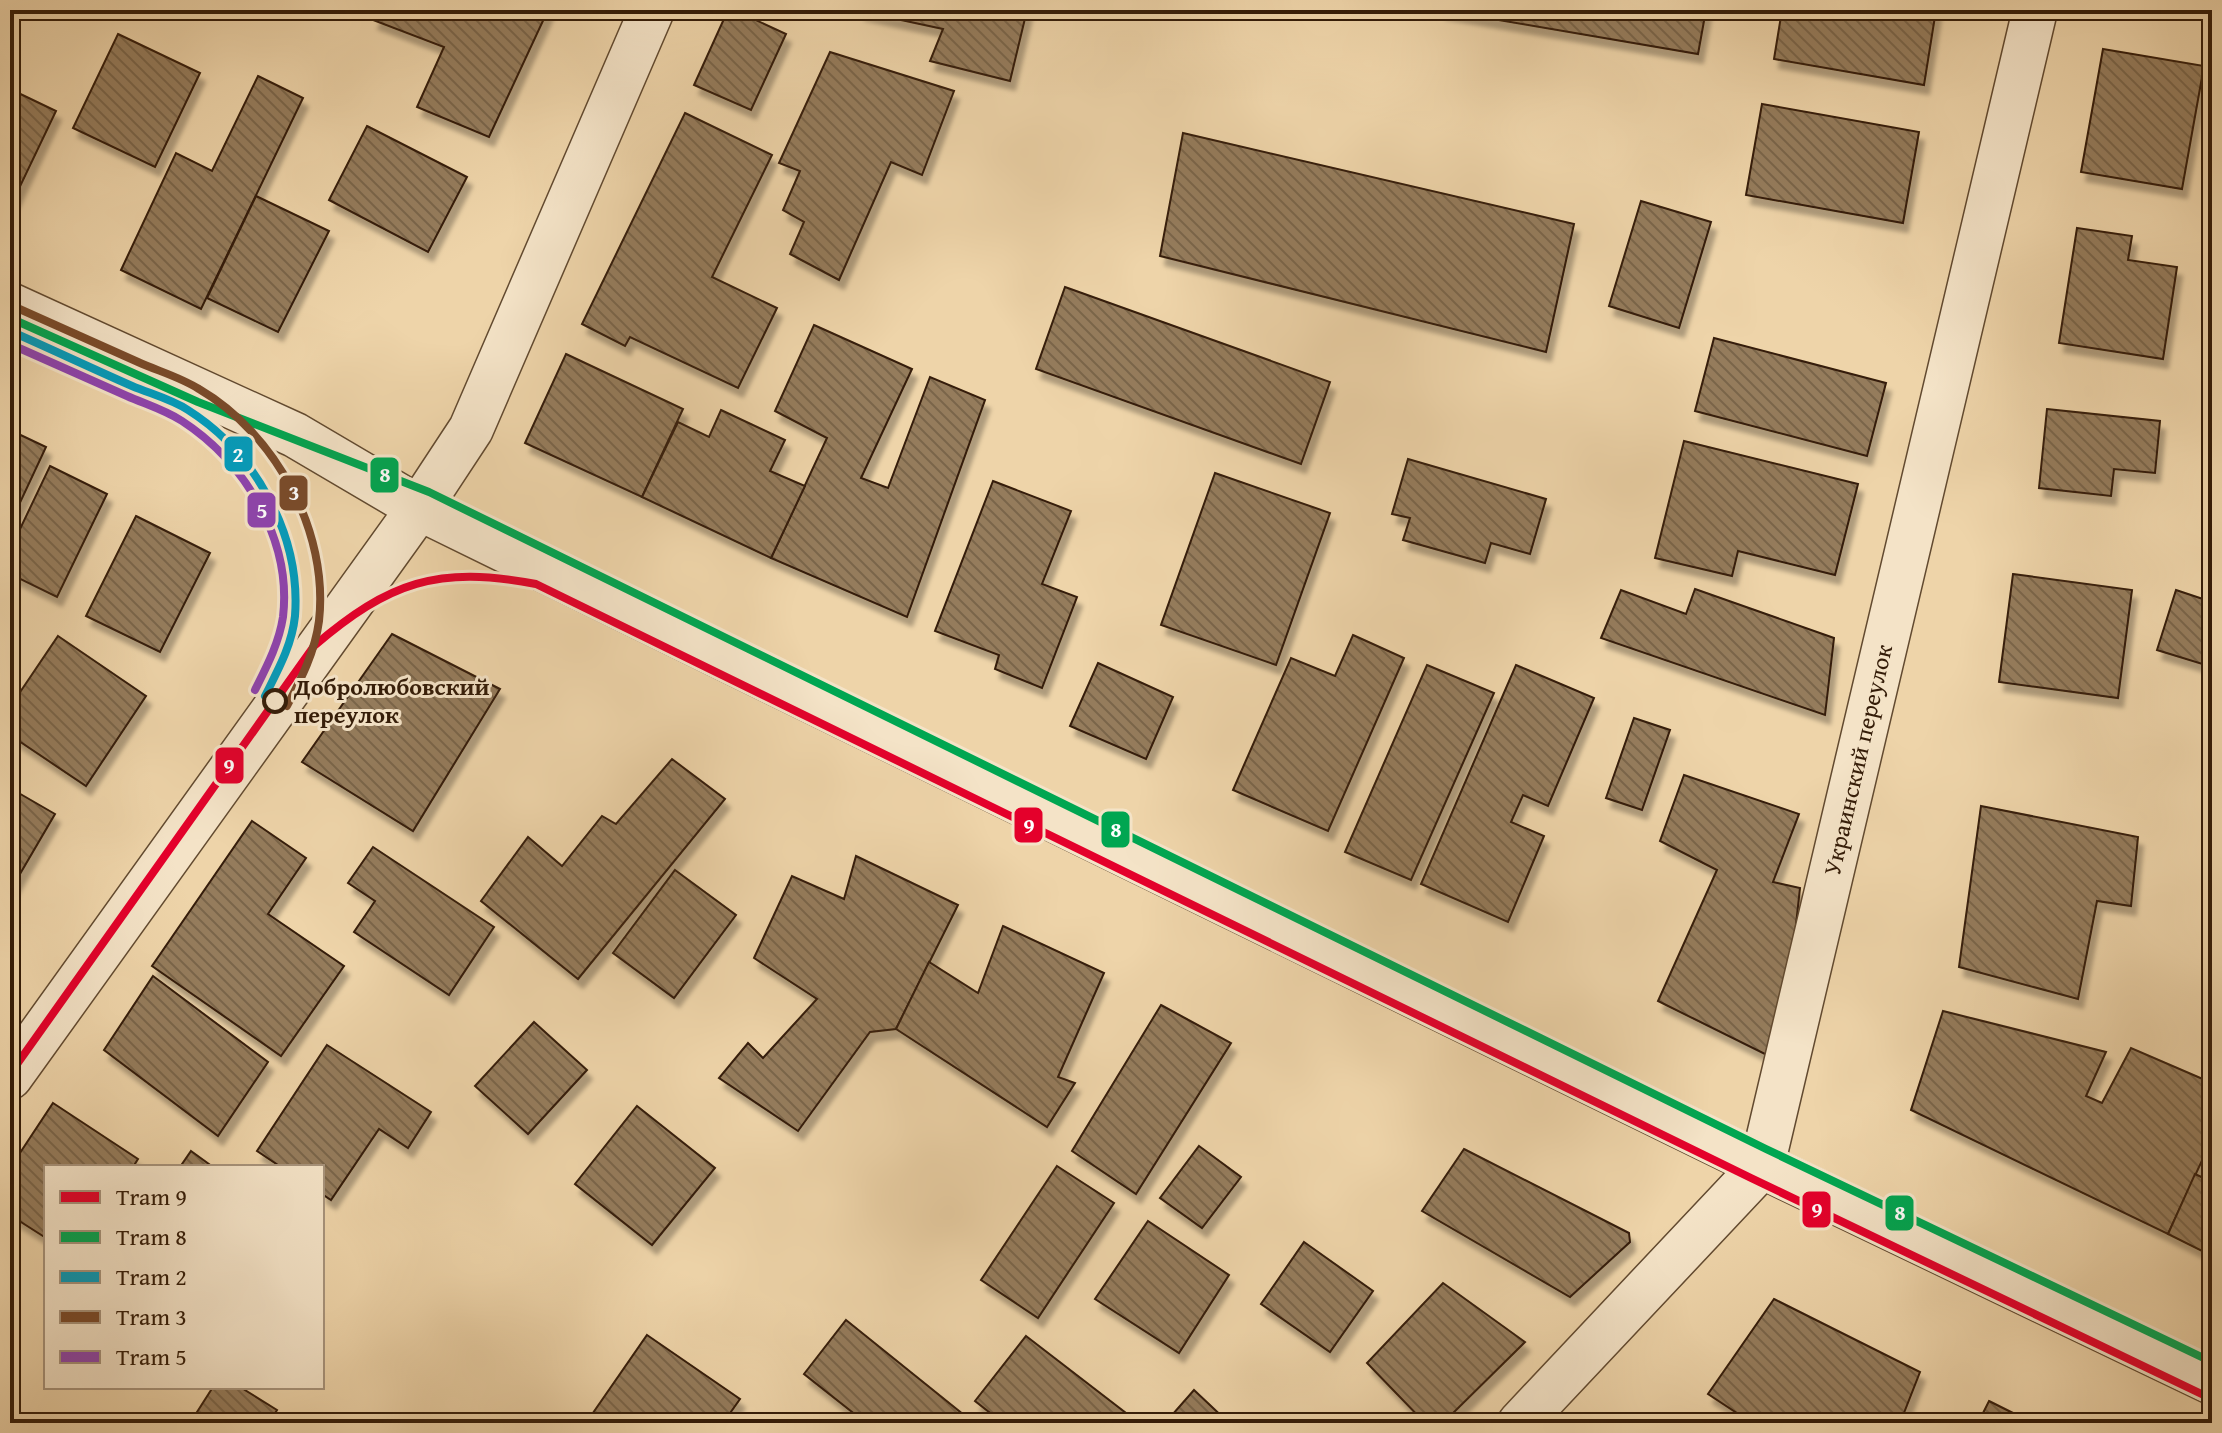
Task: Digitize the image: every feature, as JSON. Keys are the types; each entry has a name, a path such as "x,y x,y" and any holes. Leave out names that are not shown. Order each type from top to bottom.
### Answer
{"street":[{"path":"10,1077 419,508 471,429 652,10"},
{"name":"Украинский переулок","path":"1520,1423 1762,1166 2035,10"},
{"path":"10,305 295,435 419,508 1762,1166 2212,1382"}],"building":[{"path":"378,10 548,10 489,137 417,107 444,47 373,20"},
{"path":"728,10 786,34 751,110 694,85"},
{"path":"1027,10 1010,81 930,61 943,29 859,11"},
{"path":"1440,10 1706,10 1698,54"},
{"path":"1782,10 1936,10 1924,85 1774,59"},
{"path":"118,34 200,73 155,167 73,128"},
{"path":"2103,49 2204,66 2182,189 2081,172"},
{"path":"830,52 954,91 922,175 891,162 839,280 790,254 804,222 783,210 800,171 779,163"},
{"path":"258,76 303,98 201,309 121,270 176,153 212,171"},
{"path":"10,89 56,111 14,199 10,197"},
{"path":"1762,104 1919,132 1903,223 1746,195"},
{"path":"685,113 772,155 712,277 777,308 738,388 630,337 625,346 582,324"},
{"path":"367,126 467,177 428,252 329,200"},
{"path":"1183,133 1574,224 1546,352 1160,256"},
{"path":"256,196 329,231 278,332 207,298"},
{"path":"1641,201 1711,222 1679,328 1609,306"},
{"path":"2077,228 2132,236 2128,260 2177,267 2163,359 2059,343"},
{"path":"1065,287 1330,382 1301,464 1036,369"},
{"path":"814,325 912,369 861,478 888,488 930,377 985,400 907,617 771,558 827,438 775,411"},
{"path":"1714,338 1886,383 1867,456 1695,411"},
{"path":"566,354 683,409 642,497 525,443"},
{"path":"2047,409 2160,421 2155,473 2114,469 2111,496 2039,488"},
{"path":"721,410 785,440 770,471 805,486 771,558 642,497 678,422 709,437"},
{"path":"10,430 46,447 10,524"},
{"path":"1684,441 1858,484 1835,575 1738,551 1732,576 1655,558"},
{"path":"1408,459 1546,499 1530,554 1491,543 1485,563 1403,540 1410,518 1392,514"},
{"path":"50,466 107,494 57,597 10,574 10,550"},
{"path":"1215,473 1330,513 1276,665 1161,625"},
{"path":"993,481 1071,511 1042,584 1077,597 1042,688 995,669 999,655 935,631"},
{"path":"136,516 210,553 160,652 86,616"},
{"path":"2013,574 2132,590 2118,698 1999,682"},
{"path":"1695,589 1834,638 1825,715 1601,638 1621,590 1686,614"},
{"path":"2176,590 2212,602 2212,667 2157,650"},
{"path":"392,634 500,689 413,831 302,762"},
{"path":"1353,635 1404,658 1328,831 1233,790 1291,658 1335,676"},
{"path":"58,636 146,696 86,786 10,735 10,707"},
{"path":"1098,663 1173,697 1146,759 1070,726"},
{"path":"1427,665 1494,693 1411,880 1345,852"},
{"path":"1516,665 1594,698 1548,806 1523,795 1511,822 1544,836 1508,922 1421,884"},
{"path":"1634,718 1670,730 1642,810 1606,798"},
{"path":"672,759 725,799 578,979 481,901 528,837 562,866 602,816 616,824"},
{"path":"1684,775 1799,814 1773,882 1800,888 1781,1062 1658,1001 1717,870 1660,841"},
{"path":"10,788 55,814 10,891"},
{"path":"1981,806 2138,837 2131,906 2097,901 2078,999 1959,967"},
{"path":"252,821 306,858 268,914 344,966 281,1056 152,966"},
{"path":"373,847 494,927 449,995 354,932 375,901 348,883"},
{"path":"856,856 958,905 896,1029 870,1032 798,1131 719,1078 748,1043 763,1058 817,999 754,958 792,876 844,899"},
{"path":"675,870 736,915 674,998 613,953"},
{"path":"1003,926 1104,973 1058,1077 1075,1083 1047,1127 896,1029 929,962 978,993"},
{"path":"153,976 268,1062 218,1136 104,1050"},
{"path":"1161,1005 1231,1043 1136,1194 1072,1151"},
{"path":"1943,1011 2106,1052 2086,1096 2102,1103 2131,1048 2212,1083 2212,1139 2168,1234 1911,1110"},
{"path":"534,1022 587,1070 528,1134 475,1086"},
{"path":"327,1045 431,1112 408,1148 379,1129 331,1200 324,1195 324,1165 278,1165 257,1151"},
{"path":"53,1103 138,1159 134,1165 44,1165 44,1237 10,1215 10,1168"},
{"path":"637,1106 715,1168 652,1245 575,1184"},
{"path":"1199,1146 1241,1177 1202,1228 1160,1198"},
{"path":"1464,1149 1629,1233 1630,1242 1570,1297 1422,1211"},
{"path":"191,1151 210,1165 181,1165"},
{"path":"1057,1166 1114,1203 1038,1318 981,1280"},
{"path":"2195,1174 2212,1182 2212,1256 2168,1234"},
{"path":"1148,1221 1229,1275 1179,1353 1095,1299"},
{"path":"1304,1242 1373,1291 1330,1352 1261,1304"},
{"path":"1443,1283 1525,1342 1443,1423 1425,1423 1367,1363"},
{"path":"1774,1299 1920,1372 1900,1423 1752,1423 1708,1394"},
{"path":"846,1320 974,1423 866,1423 804,1374"},
{"path":"647,1335 740,1399 723,1423 586,1423"},
{"path":"1026,1336 1139,1423 1003,1423 975,1401"},
{"path":"212,1389 243,1389 277,1410 269,1423 190,1423"},
{"path":"1194,1390 1229,1423 1165,1423"},
{"path":"1989,1401 2033,1423 1978,1423"}],"tram line":[{"name":"3","path":"15,307 199,389 227,408 252,432 273,459 292,488 306,520 320,587 319,621 314,644 287,706"},
{"name":"8","path":"10,318 198,402 429,492 1766,1149 2212,1362"},
{"name":"2","path":"10,331 181,406 212,428 253,473 282,527 295,586 291,637 265,696"},
{"name":"5","path":"10,344 182,421 226,458 244,481 272,532 284,588 279,636 255,690"},
{"name":"9","path":"10,1074 314,646 367,607 391,593 416,584 442,578 471,577 536,584 1751,1178 2212,1399"}],"place":[{"name":"Добролюбовский переулок","path":"275,701"}]}
